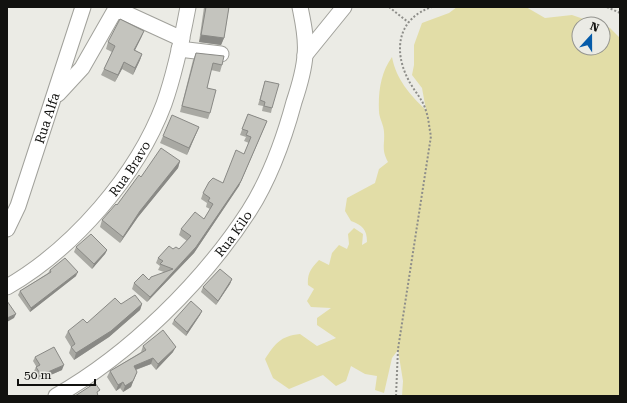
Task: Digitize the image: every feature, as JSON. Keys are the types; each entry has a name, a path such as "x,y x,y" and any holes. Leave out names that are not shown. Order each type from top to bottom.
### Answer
{"street":[{"name":"Rua Alfa","path":"7,229 18,206 55,97 83,7"},
{"name":"Rua Bravo","path":"7,287 23,278 54,254 84,226 106,201 149,137 164,104 188,7"},
{"name":"Rua Kilo","path":"56,396 73,387 130,345 200,275 227,242 250,210 282,142 299,84 305,55 300,7"},
{"path":"305,55 344,7"},
{"path":"55,97 82,68 114,10 121,11 180,44 221,54"}],"path":[{"path":"389,7 408,22"},
{"path":"396,396 398,349 430,136 426,111 401,66 399,48 403,29 408,22 424,10 432,7"},
{"path":"607,7 620,13"}],"shaded area":[{"path":"457,7 526,7 545,18 572,15 575,16 571,16 571,56 611,56 611,29 620,38 620,396 402,396 403,381 398,350 392,358 384,393 375,390 377,376 365,374 351,366 346,381 336,386 323,375 289,389 273,378 265,359 275,345 283,339 300,334 317,346 336,338 317,325 317,318 331,308 311,307 307,301 314,289 308,285 309,274 319,260 329,265 332,253 339,245 347,249 349,244 348,234 354,228 363,234 362,245 367,242 366,234 363,228 351,221 345,211 347,198 375,183 379,169 388,162 384,150 384,129 379,111 380,90 385,69 392,57 394,65 404,86 426,110 422,88 412,75 414,65 414,45 422,23 449,13"}],"building":[{"path":"206,7 229,7 224,38 201,35"},
{"path":"120,19 144,31 134,50 142,54 135,68 124,62 118,75 104,69 115,46 108,42"},
{"path":"196,53 224,56 222,65 213,63 207,88 216,90 210,113 182,106"},
{"path":"265,81 279,84 272,108 264,106 265,102 260,100"},
{"path":"248,114 267,121 241,181 196,247 150,297 134,283 143,274 149,280 151,277 173,269 160,264 163,261 158,258 169,246 173,249 176,247 179,249 191,236 181,229 195,212 204,219 213,204 208,201 210,198 203,193 209,182 213,178 223,183 236,150 244,154 251,137 246,135 248,131 242,129"},
{"path":"172,115 199,127 189,148 163,136"},
{"path":"161,148 180,161 140,211 123,237 102,220 116,204 117,205 139,175 141,177"},
{"path":"91,234 107,250 94,264 76,247"},
{"path":"65,258 78,272 31,308 20,291 51,272 50,270"},
{"path":"220,269 232,279 218,301 203,287"},
{"path":"135,295 142,304 111,331 76,353 71,347 75,344 68,331 83,319 87,323 115,298 121,304"},
{"path":"7,301 16,314 7,318"},
{"path":"191,301 202,311 187,332 174,320"},
{"path":"163,330 176,347 158,364 153,358 134,366 137,372 133,381 125,386 123,382 118,385 110,371 146,350 143,346"},
{"path":"54,347 64,365 41,375 36,367 40,365 35,357"},
{"path":"95,383 100,390 97,392 98,396 75,396"}]}
